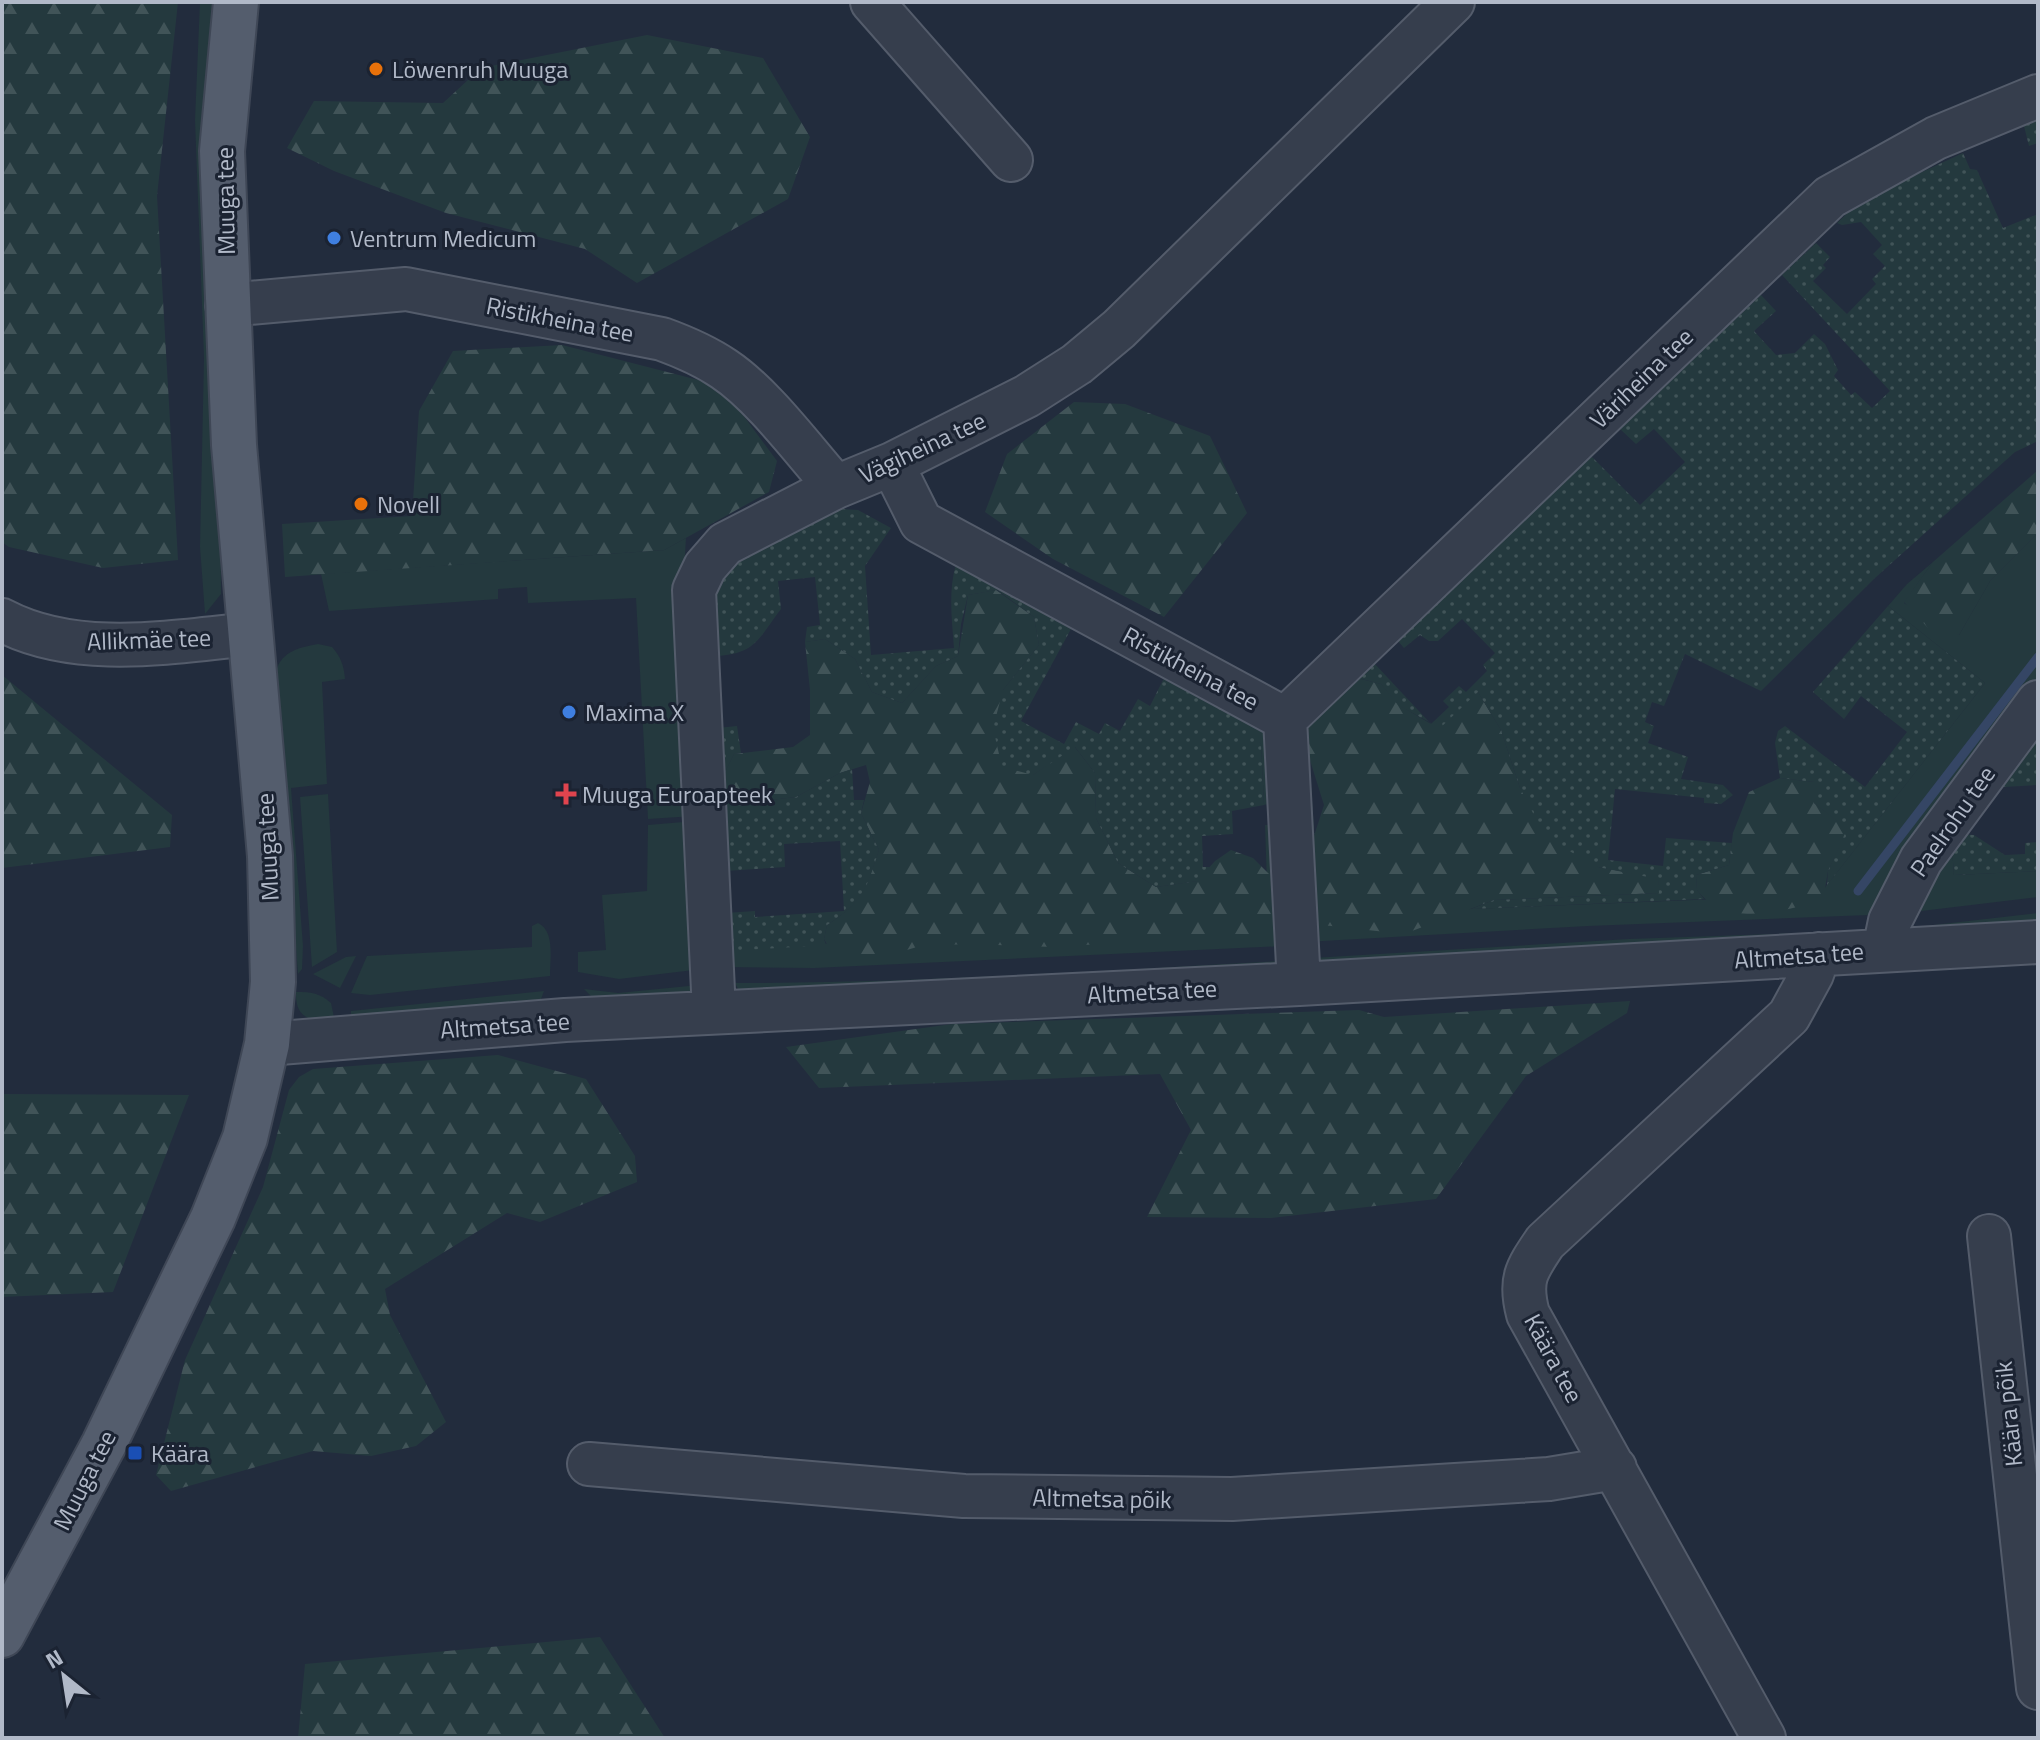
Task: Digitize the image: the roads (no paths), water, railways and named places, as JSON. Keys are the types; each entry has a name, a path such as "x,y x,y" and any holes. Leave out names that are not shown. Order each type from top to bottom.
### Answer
{"main road":[{"name":"Muuga tee","path":"2,1635 104,1444 213,1218 245,1138 267,1044 273,982 270,856 234,445 222,151 236,2"}],"street":[{"path":"872,2 1011,160"},
{"name":"Vägiheina tee","path":"714,1012 694,590 705,567 725,544 1027,396 1077,364 1130,318 1453,2"},
{"name":"Väriheina tee","path":"1285,719 1830,197 1936,138 2038,96"},
{"name":"Ristikheina tee","path":"227,305 406,289 662,339 693,351 726,370 759,401 836,487"},
{"name":"Ristikheina tee","path":"892,464 921,522 1285,719 1299,984"},
{"name":"Allikmäe tee","path":"2,620 15,627 66,641 125,644 251,634"},
{"name":"Paelrohu tee","path":"1884,950 1890,921 1921,860 2038,702"},
{"name":"Altmetsa tee","path":"267,1044 565,1020 1299,984 2038,942"},
{"name":"Käära tee","path":"1764,1738 1528,1314 1522,1291 1527,1270 1545,1242 1789,1016 1812,974 1819,954"},
{"name":"Käära põik","path":"1989,1236 2038,1688"},
{"name":"Altmetsa põik","path":"589,1464 964,1496 1217,1499 1340,1494 1549,1479 1615,1468"}],"waterway":[{"path":"1858,891 2038,657"}],"place":[{"name":"Löwenruh Muuga","path":"376,69"},
{"name":"Ventrum Medicum","path":"334,238"},
{"name":"Novell","path":"361,504"},
{"name":"Maxima X","path":"569,712"},
{"name":"Muuga Euroapteek","path":"566,794"},
{"name":"Käära","path":"135,1453"}]}
